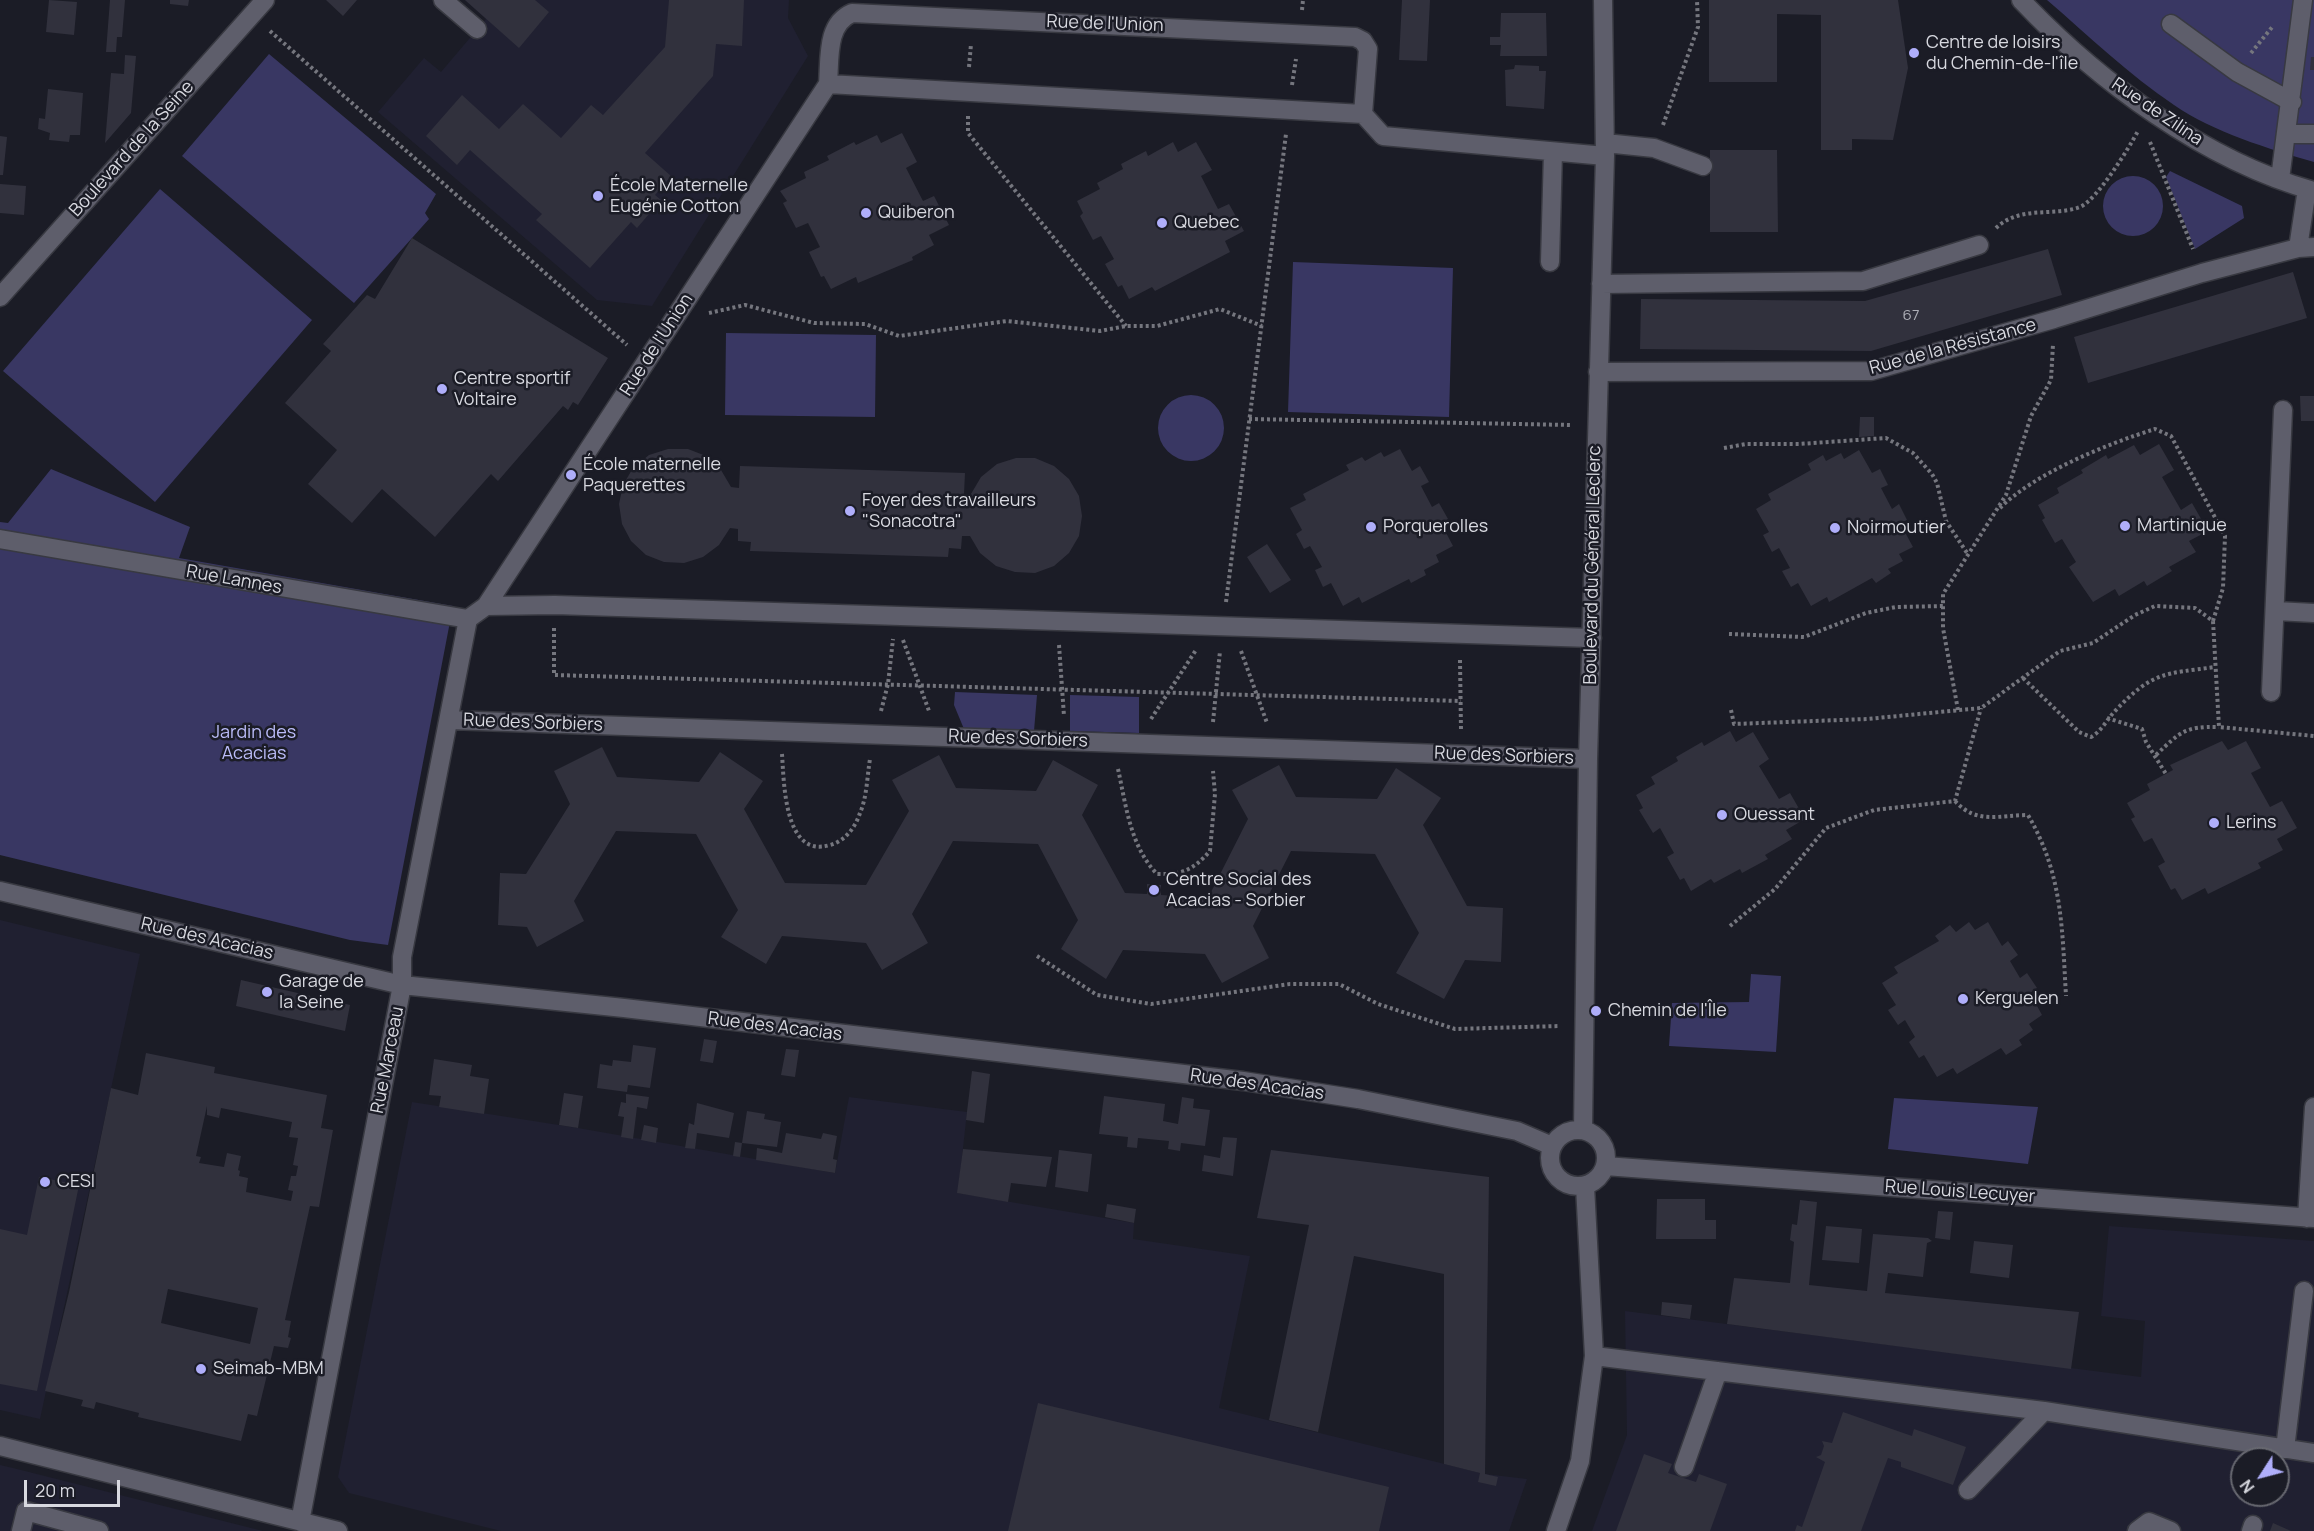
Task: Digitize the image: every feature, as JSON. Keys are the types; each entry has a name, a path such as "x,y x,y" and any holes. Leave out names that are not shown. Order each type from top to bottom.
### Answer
{"street":[{"name":"Boulevard de la Seine","path":"0,297 265,0"},
{"path":"443,0 477,29"},
{"name":"Boulevard du Général Leclerc","path":"1583,1130 1588,759 1605,150 1603,0"},
{"name":"Rue de Zilina","path":"2022,0 2066,44 2147,108 2204,144 2280,179 2310,190"},
{"path":"2280,179 2288,134 2303,0"},
{"name":"Rue de l'Union","path":"486,606 828,84 833,29 841,18 852,13 1355,37 1363,41 1368,49 1363,114"},
{"path":"2171,24 2237,72 2292,102"},
{"path":"828,84 1363,114 1383,136 1553,152 1654,148 1703,166"},
{"path":"2288,134 2314,134"},
{"path":"1550,262 1553,152"},
{"name":"Rue de la Résistance","path":"1598,372 1871,371 2055,319 2202,273 2306,248 2310,190"},
{"path":"1601,284 1863,280 1985,239"},
{"path":"2271,692 2283,410"},
{"name":"Rue Lannes","path":"0,539 468,619"},
{"path":"468,619 486,606 555,605 1592,638"},
{"path":"2276,610 2314,613"},
{"name":"Rue Marceau","path":"300,1522 402,985 402,957 468,619"},
{"name":"Rue des Sorbiers","path":"449,720 780,733 1211,744 1588,759"},
{"name":"Rue des Acacias","path":"0,891 402,985 624,1008 1243,1081 1358,1099 1517,1131 1552,1146"},
{"path":"2311,1218 2314,1107"},
{"path":"1583,1130 1594,1134 1602,1143 1606,1154 1605,1166 1594,1181 1585,1186 1572,1186 1561,1181 1553,1171 1550,1159 1552,1146 1565,1133 1583,1130"},
{"name":"Rue Louis Lecuyer","path":"1605,1166 2311,1218"},
{"path":"1556,1531 1580,1461 1594,1356 1585,1186"},
{"path":"2285,1447 2304,1292"},
{"path":"1594,1356 2044,1411 2272,1447"},
{"path":"1684,1467 1718,1371"},
{"path":"1968,1490 2044,1411"},
{"path":"0,1446 338,1531"},
{"path":"2290,1450 2314,1454"},
{"path":"21,1531 26,1511 99,1531"},
{"path":"2143,1527 2171,1531"}],"path":[{"path":"1111,742 1133,835 1144,861 1157,874 1187,873 1210,851 1215,794 1211,744 1222,628 1303,0"},
{"path":"1654,148 1698,27 1697,0"},
{"path":"2237,72 2278,19 2303,0"},
{"path":"252,15 646,362"},
{"path":"972,19 968,133 1126,326"},
{"path":"1985,239 2013,216 2080,207 2099,189 2122,158 2141,125 2154,150 2202,273"},
{"path":"673,321 745,305 814,323 865,324 899,336 1007,321 1100,331 1126,326 1157,326 1220,309 1262,326"},
{"path":"1958,710 1943,628 1943,594 2006,495 2031,416 2051,380 2055,319"},
{"path":"1249,419 1565,425"},
{"path":"1993,515 2009,498 2031,484 2098,449 2155,429 2171,436 2225,536 2223,588 2213,621 2219,727"},
{"path":"1724,447 1886,438 1912,453 1932,474 1937,483 1946,521 1967,554"},
{"path":"555,605 554,675 1461,701 1460,635"},
{"path":"1729,634 1804,637 1866,613 1896,607 1943,606"},
{"path":"1731,710 1734,724 1867,719 1982,708 2060,651 2093,643 2135,615 2155,606 2195,608 2213,621"},
{"path":"780,733 788,813 796,833 808,844 826,847 840,842 854,828 861,812 874,734 888,684 895,617"},
{"path":"895,617 939,737"},
{"path":"1057,622 1065,740"},
{"path":"1136,742 1169,692 1222,628"},
{"path":"1222,628 1257,695 1276,747"},
{"path":"2023,678 2079,732 2091,737 2099,733 2108,718 2140,685 2158,675 2215,667"},
{"path":"1955,801 1982,708"},
{"path":"2108,718 2142,729 2146,742 2166,774"},
{"path":"2156,755 2182,732 2195,726 2314,736"},
{"path":"1730,926 1775,890 1826,828 1874,810 1955,801"},
{"path":"1955,801 1966,813 1986,818 2028,815 2038,832 2054,871 2059,899 2066,996"},
{"path":"1036,956 1097,996 1151,1004 1290,984 1339,984 1378,1004 1455,1029 1584,1026"}],"shaded area":[{"name":"École Maternelle Eugénie Cotton","path":"465,0 789,0 788,18 808,56 652,306 597,300 378,112 424,58 441,72 486,19"},
{"name":"CESI","path":"0,920 140,954 40,1419 0,1410"},
{"path":"849,1097 967,1112 958,1193 1134,1223 1133,1239 1250,1256 1219,1408 1485,1474 1527,1479 1509,1531 501,1531 349,1493 338,1477 412,1102 578,1128 835,1173"},
{"path":"2109,1226 2314,1241 2314,1531 1592,1531 1627,1435 1625,1311 2141,1377 2145,1321 2101,1316"},
{"path":"0,1465 13,1468 263,1531 0,1531"}],"green space":[{"path":"2047,0 2314,0 2314,162 2242,139 2189,115 2141,81"},
{"path":"269,54 436,194 425,213 429,219 354,303 182,156"},
{"path":"2170,171 2242,206 2244,218 2195,249 2166,177"},
{"path":"2133,176 2154,185 2163,206 2154,227 2133,236 2112,227 2103,206 2112,185"},
{"path":"160,189 312,320 155,502 3,371"},
{"path":"1293,262 1453,268 1449,417 1288,412"},
{"path":"726,333 876,335 875,417 725,415"},
{"path":"1191,395 1204,398 1214,405 1221,415 1224,428 1221,441 1214,451 1204,458 1191,461 1178,458 1168,451 1161,441 1158,428 1161,415 1168,405 1178,398"},
{"name":"Jardin des Acacias","path":"51,469 190,527 179,558 453,606 388,945 350,940 0,855 0,522 8,523"},
{"path":"955,692 1037,695 1034,731 964,729 954,705"},
{"path":"1070,695 1139,697 1139,733 1070,731"},
{"path":"1751,974 1781,976 1776,1052 1669,1046 1672,1003 1749,1002"},
{"path":"1894,1098 2038,1107 2028,1164 1888,1149"}],"building":[{"path":"49,0 77,2 74,35 46,32"},
{"path":"110,0 125,0 122,37 117,37 116,52 106,52"},
{"path":"170,0 189,0 188,6 170,4"},
{"path":"326,0 357,0 343,16"},
{"path":"465,0 535,0 549,12 519,48"},
{"path":"669,0 744,0 742,46 716,44 713,76 645,153 671,176 655,195 661,200 637,228 631,222 590,268 536,220 542,214 470,150 457,165 426,136 462,95 499,129 523,104 561,138 591,105 603,115 665,47"},
{"path":"1402,0 1430,0 1427,61 1399,60"},
{"path":"1709,0 1898,0 1908,68 1893,140 1852,139 1852,150 1821,150 1821,15 1777,14 1777,82 1709,82"},
{"path":"1501,13 1546,13 1547,56 1500,56 1501,45 1490,45 1490,37 1500,37"},
{"path":"125,55 136,56 131,113 105,143 111,73 124,74"},
{"path":"2311,57 2314,57 2314,70 2310,70"},
{"path":"1515,65 1539,66 1539,71 1546,71 1544,109 1506,106 1505,70 1514,69"},
{"path":"48,89 83,93 80,135 70,135 69,142 49,140 50,133 38,129 39,118 45,119"},
{"name":"Quiberon","path":"902,133 917,162 906,168 923,201 934,196 949,225 929,235 934,245 912,257 913,260 858,283 856,277 831,289 824,276 821,277 809,252 820,247 808,223 796,228 783,203 787,201 780,191 806,178 804,172 829,160 827,156 854,142 856,145 877,135 881,143"},
{"path":"0,136 7,137 3,175 0,175"},
{"name":"Quebec","path":"1173,142 1178,152 1196,142 1212,170 1201,176 1218,209 1229,204 1244,231 1225,241 1230,252 1155,291 1152,287 1129,299 1122,285 1118,287 1105,264 1114,259 1101,236 1093,240 1080,216 1083,213 1077,201 1100,189 1097,183 1123,169 1121,164 1146,151 1148,156"},
{"path":"1710,150 1777,150 1778,232 1710,232"},
{"path":"0,184 26,186 24,215 0,213"},
{"name":"Centre sportif Voltaire","path":"412,238 608,358 578,405 573,402 568,410 563,406 498,481 491,474 435,537 382,489 352,523 308,484 337,450 285,403 331,351 323,344 367,295 375,299"},
{"path":"2048,249 2062,295 1871,351 1640,349 1641,299 1865,301"},
{"path":"2293,272 2307,318 2088,383 2074,337"},
{"path":"2300,396 2314,396 2314,421 2301,421"},
{"path":"1860,417 1874,417 1874,436 1859,437"},
{"name":"Martinique","path":"2159,444 2174,470 2162,477 2181,510 2192,503 2208,531 2189,541 2196,552 2169,567 2172,571 2147,586 2144,581 2119,596 2115,589 2093,602 2069,567 2076,562 2062,539 2055,543 2042,520 2045,518 2038,505 2059,493 2057,488 2083,473 2081,470 2106,455 2108,459 2134,445 2140,455"},
{"path":"668,449 688,449 706,456 721,470 731,487 739,488 740,466 965,473 964,494 971,494 981,477 997,464 1016,458 1035,458 1054,466 1069,479 1079,496 1082,516 1079,536 1069,553 1054,566 1035,573 1015,572 996,566 980,553 970,536 962,536 961,549 949,548 948,557 750,551 751,542 738,541 738,529 730,528 719,545 703,557 684,563 664,562 646,555 631,541 622,524 619,504 623,485 633,468 649,455"},
{"name":"Porquerolles","path":"1400,449 1412,471 1420,466 1429,482 1421,486 1432,507 1439,503 1448,519 1441,523 1453,546 1436,555 1439,562 1424,570 1426,575 1411,583 1409,579 1362,603 1359,597 1343,606 1331,583 1323,587 1315,570 1322,567 1310,546 1304,549 1296,534 1302,530 1290,508 1306,500 1303,494 1349,470 1346,465 1362,457 1365,461 1381,452 1384,457"},
{"name":"Noirmoutier","path":"1859,450 1872,473 1880,469 1888,485 1881,488 1892,509 1899,504 1907,520 1900,523 1913,547 1899,554 1903,561 1888,569 1891,573 1876,583 1872,578 1829,602 1827,597 1811,606 1798,583 1791,587 1782,571 1790,568 1779,548 1772,552 1763,535 1769,532 1756,509 1771,500 1768,494 1811,470 1808,464 1823,455 1826,461 1841,453 1844,459"},
{"path":"1267,544 1291,580 1270,593 1247,557"},
{"name":"Ouessant","path":"1730,731 1736,742 1753,732 1769,759 1759,766 1779,799 1790,793 1805,819 1786,830 1792,839 1765,855 1768,859 1742,873 1740,869 1714,883 1711,879 1691,891 1684,878 1680,880 1667,857 1674,853 1660,828 1653,833 1639,810 1643,808 1636,795 1655,784 1651,777 1678,761 1676,757 1702,742 1704,746"},
{"name":"Lerins","path":"2222,741 2228,750 2246,741 2261,768 2251,773 2270,807 2282,801 2297,828 2277,839 2283,850 2258,863 2261,868 2208,894 2205,888 2182,900 2175,888 2171,890 2158,866 2165,862 2152,838 2144,842 2131,819 2135,817 2127,803 2150,790 2147,784 2173,770 2170,765"},
{"path":"602,747 617,777 699,782 720,752 763,781 744,809 785,883 866,885 909,811 892,780 939,755 956,788 1036,791 1053,760 1098,785 1082,815 1125,893 1147,894 1147,884 1161,885 1161,895 1208,898 1248,819 1232,790 1279,765 1296,797 1377,799 1396,768 1441,798 1423,825 1467,906 1503,908 1501,962 1465,960 1444,999 1396,973 1419,933 1375,854 1291,851 1253,926 1269,958 1222,983 1205,954 1123,950 1106,979 1061,949 1078,920 1038,844 953,841 912,914 928,943 882,970 866,943 782,936 766,964 721,937 738,910 696,834 616,831 574,901 584,921 537,947 527,927 498,925 500,873 526,874 570,804 554,771"},
{"name":"Kerguelen","path":"1969,922 1975,930 1988,922 2002,946 2008,941 2018,955 2010,961 2020,978 2027,973 2037,988 2030,993 2042,1015 2029,1024 2033,1030 2019,1040 2022,1045 2006,1055 2001,1048 1957,1074 1953,1068 1937,1077 1924,1055 1919,1058 1909,1042 1915,1037 1905,1020 1898,1025 1888,1010 1896,1005 1882,983 1898,973 1894,967 1939,941 1935,936 1950,925 1956,932"},
{"name":"Garage de la Seine","path":"241,980 350,1005 345,1031 236,1006"},
{"path":"704,1039 717,1041 713,1063 700,1061"},
{"path":"633,1045 656,1048 650,1088 628,1085 627,1092 597,1088 600,1064 612,1066 613,1060 631,1062"},
{"path":"786,1049 799,1050 795,1077 781,1075"},
{"path":"146,1053 215,1067 214,1073 327,1095 321,1128 333,1130 319,1207 310,1206 285,1320 291,1321 288,1337 291,1338 288,1348 274,1346 257,1416 248,1414 241,1441 138,1417 139,1413 96,1402 94,1409 81,1406 83,1400 45,1391 69,1292 111,1088 138,1095","holes":["207,1106 207,1115 219,1118 221,1108 292,1122 289,1137 298,1138 293,1165 298,1166 296,1176 291,1176 288,1190 293,1191 291,1201 246,1192 248,1178 239,1176 240,1171 238,1170 241,1156 227,1153 224,1167 199,1163 201,1157 196,1156","168,1289 258,1308 250,1344 161,1323"]},
{"path":"434,1059 472,1065 470,1076 489,1079 484,1114 439,1107 441,1096 429,1095"},
{"path":"972,1071 990,1074 984,1123 966,1120"},
{"path":"564,1093 583,1096 578,1128 559,1125"},
{"path":"626,1094 649,1097 647,1109 637,1107 633,1139 621,1137 624,1117 618,1116 621,1102 626,1103"},
{"path":"1104,1096 1165,1104 1163,1121 1178,1124 1182,1097 1194,1099 1193,1108 1210,1110 1205,1146 1181,1143 1180,1151 1168,1149 1169,1141 1138,1138 1137,1148 1127,1147 1128,1137 1099,1134"},
{"path":"697,1103 734,1113 729,1138 697,1133 695,1149 685,1148 689,1123 694,1125"},
{"path":"747,1111 765,1114 764,1119 781,1122 777,1147 742,1143"},
{"path":"644,1125 658,1128 656,1143 641,1140"},
{"path":"786,1133 821,1139 823,1133 837,1136 833,1159 837,1160 835,1173 756,1160 757,1148 782,1153"},
{"path":"1223,1137 1237,1138 1233,1176 1202,1171 1204,1155 1220,1158"},
{"path":"735,1142 742,1143 740,1157 733,1156"},
{"path":"963,1149 1052,1157 1046,1187 1011,1183 1008,1202 957,1193"},
{"path":"1059,1150 1092,1154 1088,1192 1055,1187"},
{"path":"1271,1150 1489,1177 1485,1474 1498,1477 1496,1486 1478,1482 1480,1473 1444,1464 1444,1274 1354,1256 1318,1432 1269,1420 1309,1225 1257,1218"},
{"path":"39,1177 79,1185 37,1391 0,1384 0,1229 27,1235"},
{"path":"1657,1199 1705,1199 1705,1220 1716,1220 1716,1239 1656,1239"},
{"path":"1800,1200 1817,1202 1809,1285 1867,1291 1873,1234 1928,1238 1932,1241 1927,1243 1923,1277 1888,1273 1885,1293 2079,1312 2071,1369 1727,1324 1734,1278 1790,1283 1794,1242 1790,1240 1792,1224 1797,1225"},
{"path":"1107,1204 1136,1209 1134,1223 1105,1217"},
{"path":"1938,1211 1953,1212 1950,1240 1935,1238"},
{"path":"1826,1226 1862,1229 1859,1263 1822,1260"},
{"path":"1974,1241 2013,1245 2009,1278 1970,1273"},
{"path":"1662,1302 1692,1305 1690,1319 1661,1315"},
{"path":"1038,1403 1389,1487 1379,1531 1008,1531"},
{"path":"1843,1412 1912,1436 1914,1429 1966,1447 1953,1485 1901,1467 1901,1462 1888,1458 1861,1531 1795,1531 1797,1525 1802,1527 1825,1462 1816,1457 1821,1455 1824,1446 1822,1441 1832,1443"},
{"path":"1644,1454 1672,1464 1668,1473 1696,1482 1699,1474 1727,1484 1710,1531 1616,1531"},
{"path":"2273,1523 2291,1531 2270,1531"}],"place":[{"name":"Centre de loisirs du Chemin-de-l'île","path":"1914,53"},
{"name":"École Maternelle Eugénie Cotton","path":"598,196"},
{"name":"Quiberon","path":"866,213"},
{"name":"Quebec","path":"1162,223"},
{"name":"Centre sportif Voltaire","path":"442,389"},
{"name":"École maternelle Paquerettes","path":"571,475"},
{"name":"Foyer des travailleurs \"Sonacotra\"","path":"850,511"},
{"name":"Martinique","path":"2125,526"},
{"name":"Porquerolles","path":"1371,527"},
{"name":"Noirmoutier","path":"1835,528"},
{"name":"Ouessant","path":"1722,815"},
{"name":"Lerins","path":"2214,823"},
{"name":"Centre Social des Acacias - Sorbier","path":"1154,890"},
{"name":"Garage de la Seine","path":"267,992"},
{"name":"Kerguelen","path":"1963,999"},
{"name":"Chemin de l'Île","path":"1596,1011"},
{"name":"CESI","path":"45,1182"},
{"name":"Seimab-MBM","path":"201,1369"}]}
